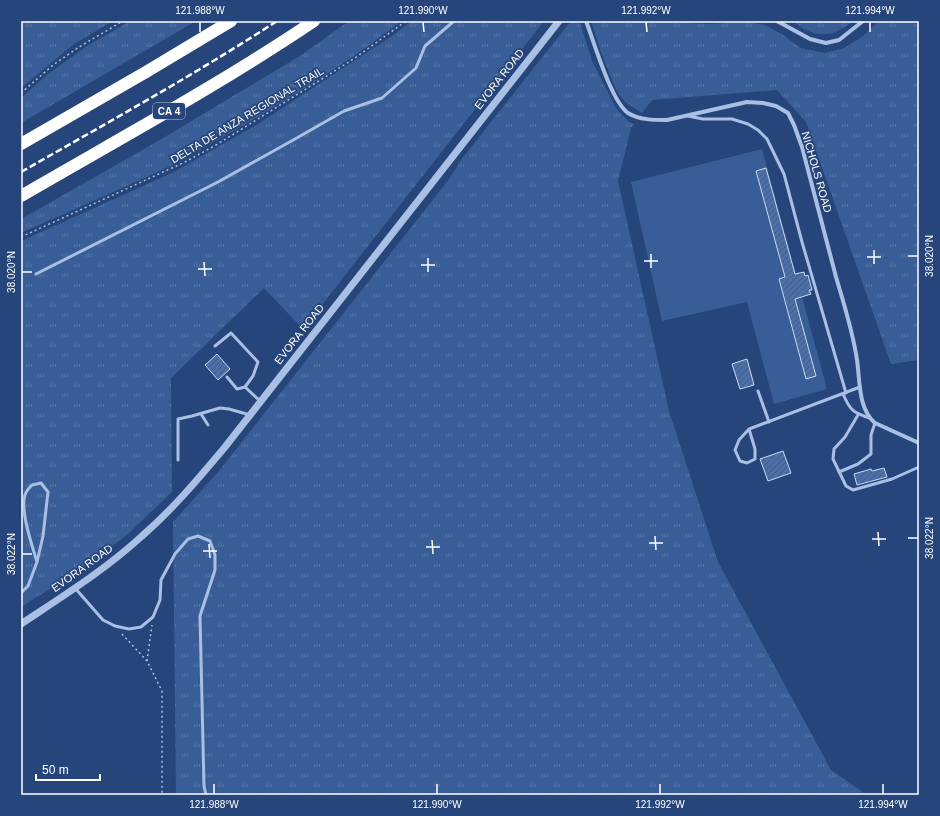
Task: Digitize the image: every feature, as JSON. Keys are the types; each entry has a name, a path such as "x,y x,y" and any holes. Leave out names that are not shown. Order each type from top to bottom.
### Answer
{"highway":[{"path":"21,144 231,21"},
{"name":"CA 4","path":"21,196 185,102 251,62 314,21"}],"street":[{"name":"EVORA ROAD","path":"21,624 75,588 124,552 142,537 168,511 205,471 559,21"},
{"name":"NICHOLS ROAD","path":"586,21 606,76 619,104 628,113 641,118 667,120 747,102 776,106 788,114 794,125 802,147 850,328 857,360 863,404 867,414 875,423 919,442"},
{"path":"776,21 810,39 826,43 839,40 863,21"}],"lane":[{"path":"36,274 218,182 344,111 382,98 416,68 425,46 454,21"},
{"path":"686,116 703,119 732,119 748,124 758,130 767,139 784,174 848,405 858,415 870,418"},
{"path":"215,346 231,333 258,362 253,376 245,387 238,389 227,377"},
{"path":"245,387 260,401"},
{"path":"749,429 755,449 755,459 747,463 740,461 736,450 739,440 749,429 860,387"},
{"path":"758,391 769,422"},
{"path":"178,460 178,419 220,408 250,415"},
{"path":"201,414 208,426"},
{"path":"858,415 845,437 834,449 833,459 846,486 853,490 892,479 919,467"},
{"path":"839,472 858,464 871,454 871,435 875,423"},
{"path":"21,593 28,586 37,562 43,536 48,492 41,483 32,484 25,493 23,504 37,562"},
{"path":"75,588 103,620 115,626 129,629 141,627 153,617 160,600 161,580 175,554 188,539 198,536 210,542 215,555 214,570 200,616 204,786 206,795"}],"path":[{"path":"21,93 53,65 79,47 123,21"},
{"name":"DELTA DE ANZA REGIONAL TRAIL","path":"21,237 185,162 216,145 355,58 406,21"},
{"path":"147,661 153,617"},
{"path":"115,626 147,661 162,691 162,795"}],"green space":[{"path":"21,21 113,21 74,44 21,88"},
{"path":"130,21 196,21 21,123 21,98 48,74 87,46"},
{"path":"349,21 402,21 354,56 313,83 183,160 21,233 21,219 153,144 303,54"},
{"path":"411,21 544,21 303,329 264,288 171,378 172,492 127,535 86,566 21,607 21,241 174,172 258,124 395,34"},
{"path":"571,21 577,21 580,23 593,63 616,108 629,122 634,124 631,128 618,181 669,411 718,562 831,770 867,795 176,795 173,522 219,471 450,178 461,160"},
{"path":"591,21 684,21 688,23 708,24 749,22 765,25 783,35 801,48 824,53 844,48 863,36 879,21 912,21 919,25 919,360 891,364 806,122 777,90 652,100 642,113 625,102 616,90"},
{"path":"794,21 852,21 836,32 830,34 817,34 804,29"},
{"path":"762,149 827,389 774,404 747,302 662,321 631,182"}],"building":[{"path":"766,168 795,274 804,272 805,276 808,275 812,290 809,290 811,294 795,299 816,376 806,379 779,279 785,277 756,171"},
{"path":"217,354 230,369 218,380 205,365"},
{"path":"747,359 754,385 740,389 732,364"},
{"path":"783,451 791,473 768,481 760,459"},
{"path":"884,468 887,477 857,485 854,474 871,469 872,471"}],"railway":[{"path":"21,172 182,80 277,21"}]}
